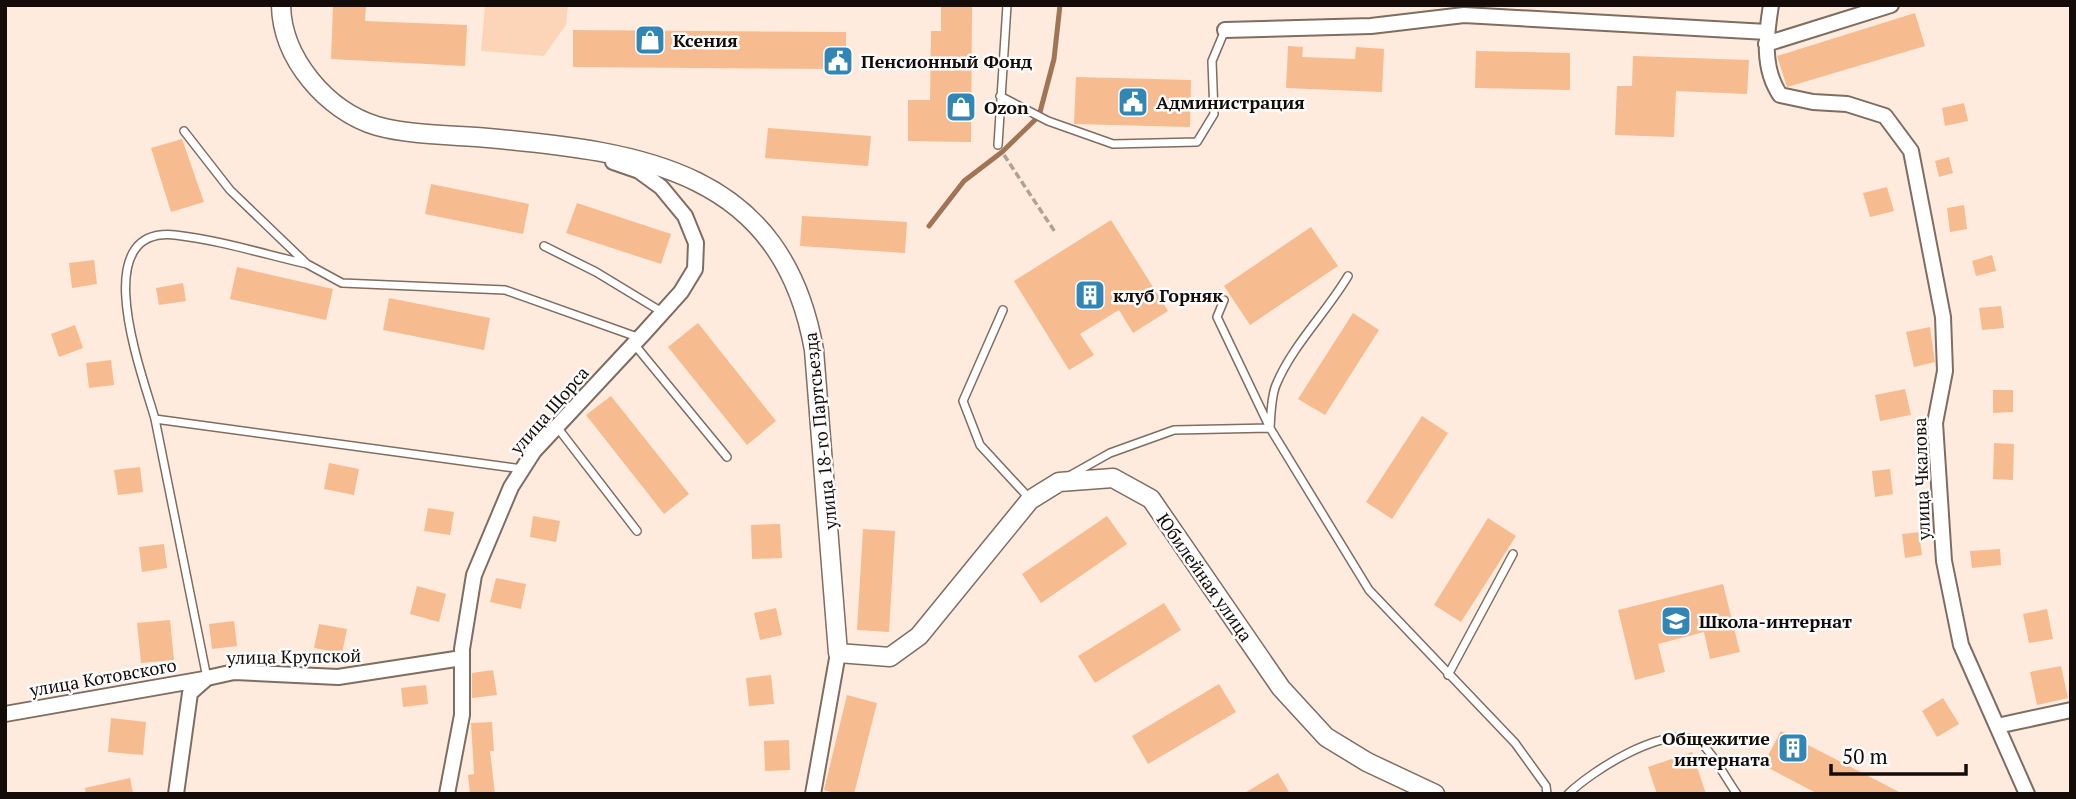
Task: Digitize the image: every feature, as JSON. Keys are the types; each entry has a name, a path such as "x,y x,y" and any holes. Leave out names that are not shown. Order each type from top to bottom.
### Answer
{"street":[{"name":"улица 18-го Партсьезда","path":"281,5 284,29 298,61 311,80 340,109 378,126 566,145 619,154 694,178 759,226 795,284 807,311 814,350 838,653 813,794"},
{"path":"1767,38 1771,5"},
{"path":"1225,30 1371,26 1464,15 1767,38 1891,5"},
{"name":"улица Чкалова","path":"1767,38 1771,81 1780,95 1814,102 1847,104 1885,116 1910,151 1943,317 1945,371 1935,423 1944,561 1961,645 2027,794"},
{"name":"улица Щорса","path":"447,794 462,715 462,658 474,575 511,487 534,451 663,312 695,270 696,243 685,216 662,187 639,171 566,145"},
{"name":"Юбилейная улица","path":"1059,481 1113,478 1152,499 1281,688 1326,737 1367,762 1435,794"},
{"path":"838,653 890,657 919,636 1030,500 1059,481"},
{"name":"улица Крупской","path":"176,794 190,693 207,678 234,672 338,677 462,658"},
{"name":"улица Котовского","path":"5,714 207,678"},
{"path":"1997,726 2071,710"}],"lane":[{"path":"998,145 1007,5"},
{"path":"1000,96 1048,121 1113,144 1197,142 1214,114 1212,61 1225,30"},
{"path":"184,131 230,190 307,264 342,283 505,290 637,341 727,457"},
{"path":"207,678 155,419 125,307 128,258 146,239 173,235 307,264"},
{"path":"544,246 596,272 663,312"},
{"path":"1269,428 1275,387 1299,345 1326,312 1348,276"},
{"path":"1224,300 1217,317 1269,428 1369,590 1515,743 1546,786 1547,794"},
{"path":"1003,310 963,401 980,445 1030,500"},
{"path":"155,419 523,469"},
{"path":"558,427 637,531"},
{"path":"1059,481 1110,453 1174,430 1269,428"},
{"path":"1448,675 1513,554"},
{"path":"1569,794 1589,774 1627,753 1684,737 1701,743 1737,794"}],"path":[{"path":"998,145 1055,232"}],"shaded area":[{"path":"485,5 568,5 566,25 544,56 481,51"}],"building":[{"path":"333,5 366,5 365,21 467,25 465,66 331,59"},
{"path":"941,5 972,5 971,142 908,141 908,100 930,100 931,31 941,31"},
{"path":"1915,13 1925,46 1787,87 1777,56"},
{"path":"573,30 846,32 846,69 573,67"},
{"path":"1288,46 1303,47 1302,57 1355,59 1356,47 1384,49 1382,92 1286,88"},
{"path":"1476,51 1570,53 1570,90 1475,88"},
{"path":"1633,56 1749,60 1747,94 1676,91 1674,137 1615,135 1617,86 1632,86"},
{"name":"Администрация","path":"1076,77 1191,80 1190,127 1074,124"},
{"path":"1964,103 1968,121 1945,126 1942,108"},
{"path":"768,128 871,136 868,166 765,158"},
{"path":"182,139 204,202 171,212 151,148"},
{"path":"1949,157 1953,173 1939,177 1935,161"},
{"path":"431,184 529,204 523,234 425,214"},
{"path":"1887,187 1894,211 1870,217 1863,193"},
{"path":"577,203 671,234 661,264 566,233"},
{"path":"1964,205 1967,229 1950,232 1947,208"},
{"path":"802,216 907,222 905,253 800,246"},
{"name":"клуб Горняк","path":"1111,220 1168,311 1133,333 1119,310 1080,334 1094,355 1069,370 1014,281"},
{"path":"1311,227 1338,266 1250,325 1224,286"},
{"path":"1992,255 1996,271 1976,276 1972,261"},
{"path":"94,260 97,284 72,288 69,263"},
{"path":"237,267 333,289 326,320 230,299"},
{"path":"183,283 186,301 159,305 156,288"},
{"path":"389,298 490,318 484,350 383,330"},
{"path":"2001,306 2004,328 1982,330 1979,308"},
{"path":"1353,313 1379,330 1325,415 1298,399"},
{"path":"698,323 776,421 747,445 668,347"},
{"path":"75,325 83,348 59,357 51,334"},
{"path":"1930,327 1935,362 1914,367 1906,332"},
{"path":"111,360 114,385 89,388 86,363"},
{"path":"1905,389 1911,415 1880,421 1875,395"},
{"path":"1993,390 2013,390 2013,412 1993,413"},
{"path":"611,396 689,494 664,514 586,415"},
{"path":"1422,416 1448,433 1392,519 1366,502"},
{"path":"1994,443 2014,444 2013,480 1993,479"},
{"path":"329,463 359,469 354,495 324,489"},
{"path":"140,467 143,492 118,495 114,470"},
{"path":"1890,469 1893,494 1875,497 1872,471"},
{"path":"428,508 454,512 450,535 424,531"},
{"path":"533,516 560,521 556,542 530,537"},
{"path":"1107,516 1127,544 1041,603 1022,574"},
{"path":"1488,518 1516,536 1461,622 1434,605"},
{"path":"780,524 782,558 752,559 751,525"},
{"path":"863,529 895,531 889,632 857,630"},
{"path":"1919,532 1922,555 1905,558 1902,534"},
{"path":"164,544 167,568 142,572 139,547"},
{"path":"2000,549 2001,565 1972,568 1970,551"},
{"path":"496,578 526,584 521,609 490,602"},
{"name":"Школа-интернат","path":"1723,584 1740,652 1710,659 1704,632 1658,644 1665,672 1635,680 1618,610"},
{"path":"417,586 446,594 439,622 410,614"},
{"path":"1164,603 1181,630 1095,683 1078,656"},
{"path":"776,608 782,635 760,640 754,613"},
{"path":"2047,609 2053,639 2029,643 2023,614"},
{"path":"170,620 174,660 141,663 137,623"},
{"path":"234,621 237,646 212,649 209,624"},
{"path":"319,624 347,629 342,653 314,648"},
{"path":"2061,666 2068,698 2037,705 2030,672"},
{"path":"493,670 497,695 472,698 472,673"},
{"path":"771,675 774,704 749,706 746,678"},
{"path":"1219,684 1236,712 1148,764 1132,736"},
{"path":"426,685 428,704 403,707 401,688"},
{"path":"847,695 877,703 854,794 839,794 824,790"},
{"path":"1943,698 1959,724 1937,737 1922,711"},
{"path":"111,718 146,722 143,755 108,752"},
{"path":"492,722 494,751 490,751 495,794 470,794 468,775 474,774 471,723"},
{"name":"Общежитие интерната","path":"1781,731 1903,794 1818,794 1763,765"},
{"path":"789,740 790,770 765,771 764,741"},
{"path":"1692,752 1706,794 1657,794 1648,767"},
{"path":"1278,773 1290,794 1243,794"},
{"path":"130,778 133,794 86,794 85,788"}],"waterway":[{"path":"929,226 964,181 1002,152 1039,116 1054,59 1060,5"}],"place":[{"name":"Ксения","path":"650,40"},
{"name":"Пенсионный Фонд","path":"838,61"},
{"name":"Администрация","path":"1133,102"},
{"name":"Ozon","path":"961,107"},
{"name":"клуб Горняк","path":"1090,295"},
{"name":"Школа-интернат","path":"1676,621"},
{"name":"Общежитие интерната","path":"1793,748"}]}
